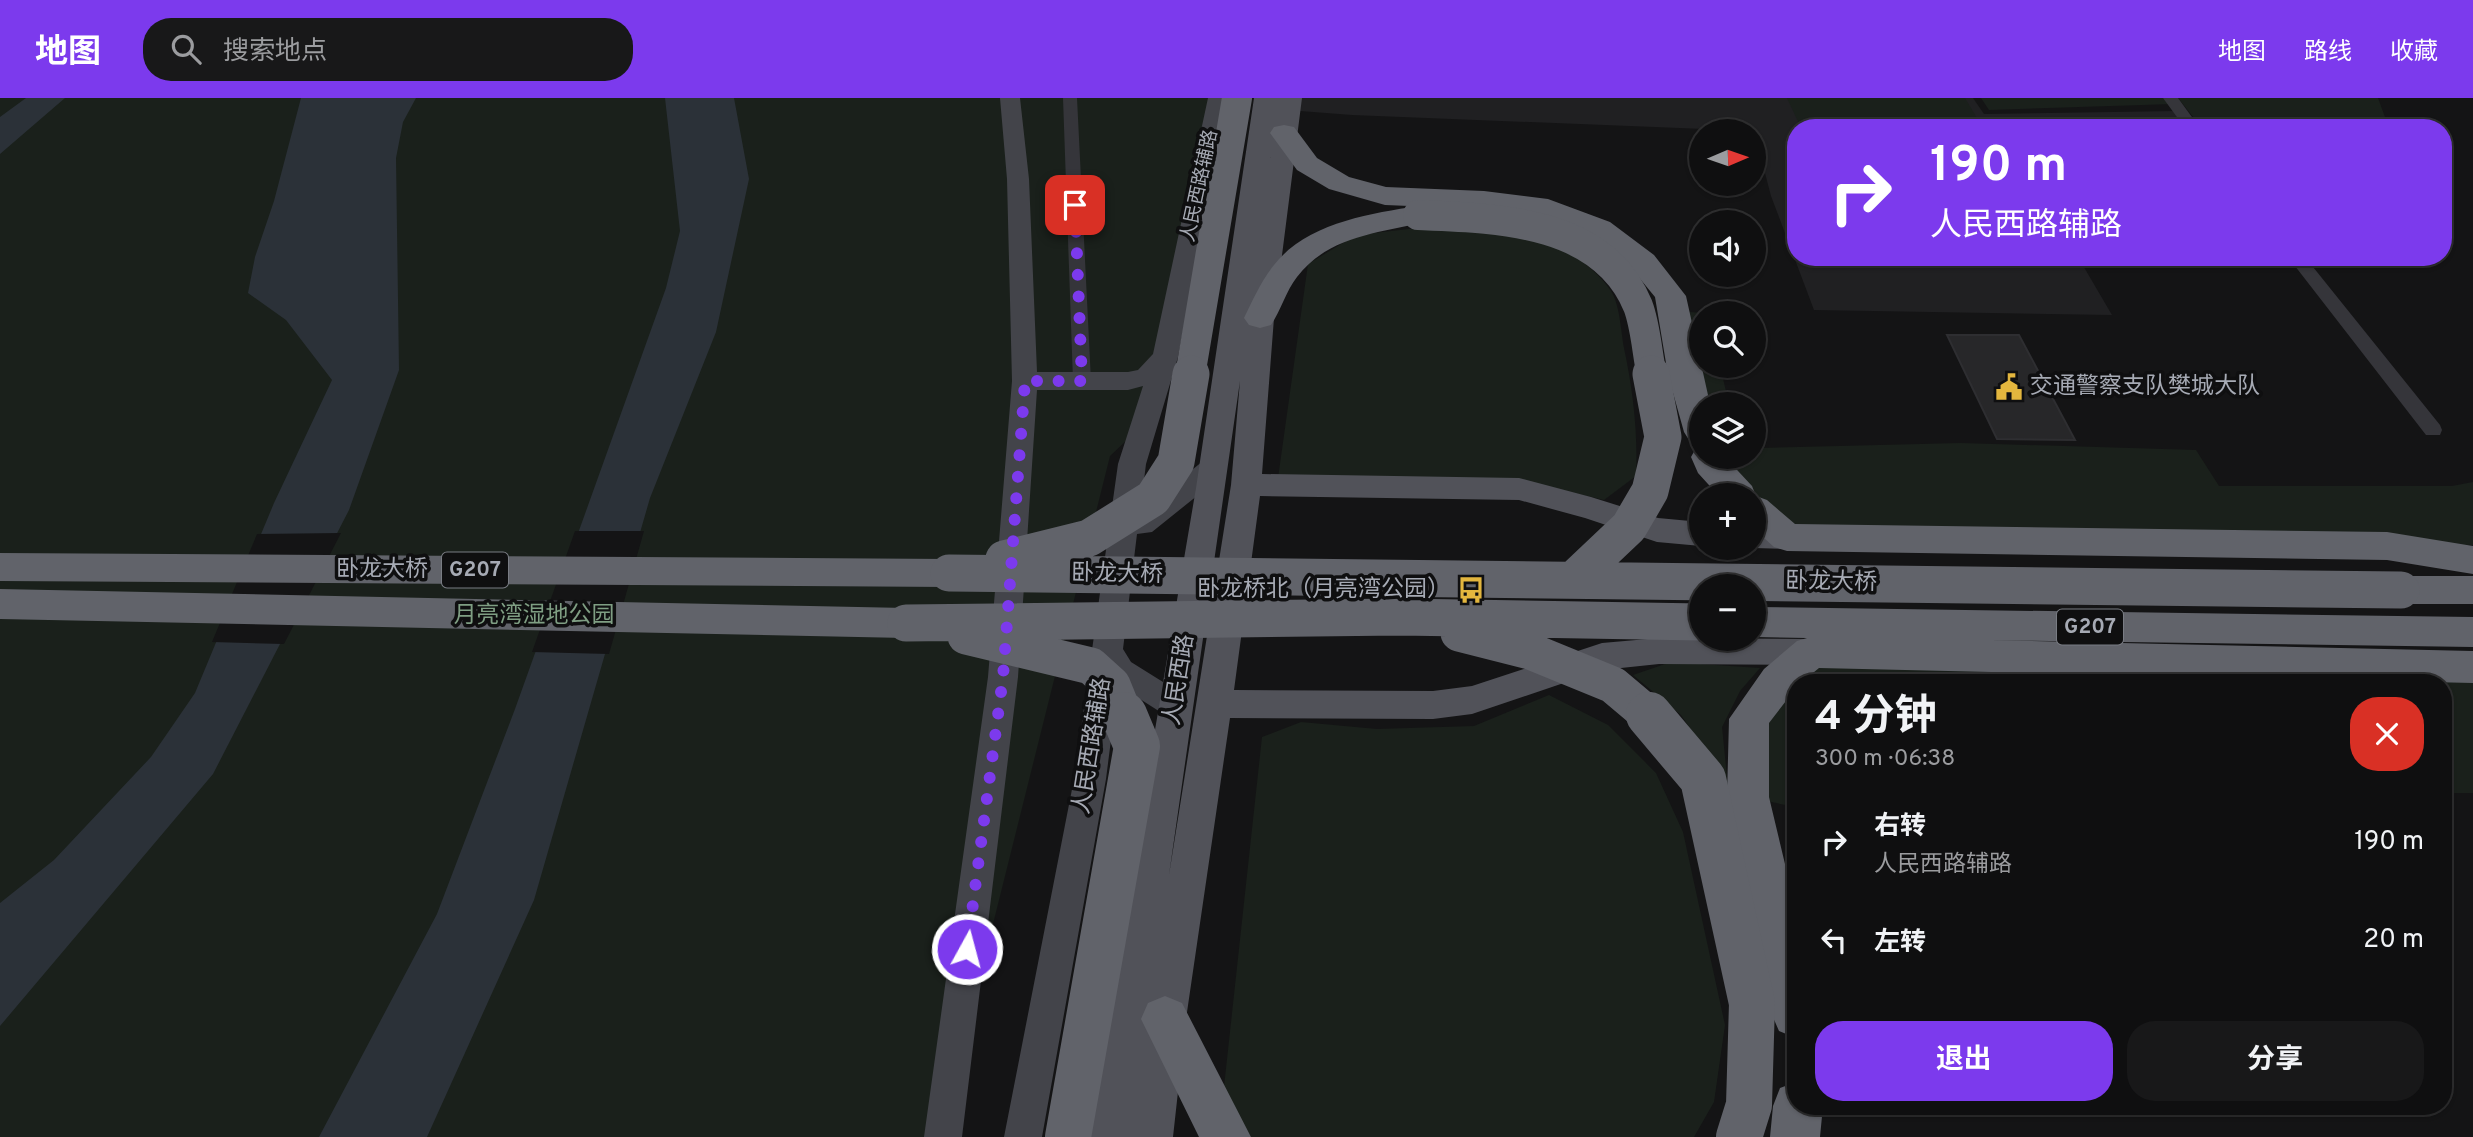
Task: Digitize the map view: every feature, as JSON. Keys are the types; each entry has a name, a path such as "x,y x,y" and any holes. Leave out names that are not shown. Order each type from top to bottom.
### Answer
{"highway":[{"path":"949,573 1089,538 1153,498 1177,462 1237,98"},
{"path":"1284,133 1307,164 1339,183 1385,196 1483,200 1548,208 1600,228 1643,262 1670,296 1690,392"},
{"path":"1259,318 1286,270 1320,242 1369,222 1418,215 1497,218 1553,231 1585,246 1620,272 1639,308 1663,437 1650,491 1629,527 1573,580"},
{"path":"1715,469 1728,483"},
{"path":"1770,536 2473,545"},
{"path":"2386,545 2473,560"},
{"name":"卧龙大桥","path":"0,567 949,573 2473,590"},
{"name":"卧龙大桥","path":"0,604 905,623 1400,617 1689,622"},
{"path":"1400,617 1530,651 1613,685 1655,720 1703,779 1752,1003 1749,1105 1739,1137"},
{"name":"卧龙大桥","path":"1766,622 2473,632"},
{"path":"905,623 1091,666 1112,685 1137,746 1068,1137"},
{"path":"1787,974 1748,797 1749,719 1778,680 1811,652 2473,667"},
{"path":"1165,1019 1226,1137"},
{"path":"1795,1137 1797,1115"}],"main road":[{"name":"人民西路","path":"1108,1137 1213,468 1266,98"},
{"name":"人民西路","path":"1151,1137 1165,1019 1215,704 1246,485 1259,318 1290,98"},
{"path":"1246,485 1519,489 1657,530 1689,533"},
{"path":"1215,704 1433,705 1472,700 1602,657 1659,651 1811,652"}],"street":[{"path":"943,1137 1003,677 1025,381 1018,179 1010,98"},
{"path":"1070,98 1082,381"},
{"name":"人民西路辅路","path":"1023,1137 1090,779 1132,464 1165,357 1218,98"},
{"path":"2170,98 2186,119"},
{"path":"2303,266 2434,430"},
{"path":"1025,381 1128,381 1146,377 1165,357"},
{"path":"1128,381 1139,389 1147,401 1146,422"},
{"path":"1121,543 1213,468"},
{"path":"1107,649 1120,671 1176,706"}],"shaded area":[{"path":"26,98 65,98 0,154 0,117"},
{"path":"301,98 416,98 403,122 396,158 399,370 349,510 213,774 0,1026 0,903 54,860 151,757 195,693 274,503 332,380 286,320 248,293 255,257 274,201"},
{"path":"665,98 734,98 749,179 716,332 650,498 534,900 427,1137 319,1137 437,914 515,709 666,288 680,231"},
{"path":"1290,98 1973,98 1984,114 2176,111 2182,119 1787,119 1787,238 1766,177 1766,119 1689,119 1689,128 1287,110"},
{"path":"1797,266 2083,266 2112,315 1814,310"}],"green space":[{"name":"月亮湾湿地公园","path":"0,98 1218,98 1146,422 1110,456 946,1112 943,1137 0,1137"},
{"path":"1787,98 1965,98 1978,119 1797,119"},
{"path":"1981,98 2170,98 2174,104 1989,110"},
{"path":"2178,98 2378,98 2386,119 2195,119"},
{"path":"1409,229 1463,230 1519,236 1571,254 1593,270 1611,291 1618,311 1634,412 1636,476 1604,500 1520,480 1278,478 1308,264 1356,235"},
{"path":"1672,311 1689,312 1689,366"},
{"path":"1693,378 1723,378 1726,392 1697,392"},
{"path":"1961,443 2196,450 2219,486 2452,486 2473,482 2473,545 1787,537 1766,519 1766,483 1728,483 1715,469 1766,469 1766,448"},
{"path":"1811,652 2473,667 2473,793 2452,793 2452,674 1791,674"},
{"path":"1671,662 1760,668 1740,691 1722,727 1729,797 1718,769 1681,715 1633,675"},
{"path":"1787,678 1787,805 1748,797 1749,719"},
{"path":"1549,695 1608,725 1656,773 1683,832 1725,1025 1714,1102 1694,1137 1251,1137 1223,1096 1262,737 1301,722 1377,729 1474,726"}],"pier":[{"path":"575,531 644,531 609,654 532,652"},
{"path":"341,533 284,644 212,642 257,534"}],"building":[{"name":"交通警察支队樊城大队","path":"1947,335 2019,335 2075,440 1997,439"}],"place":[{"name":"交通警察支队樊城大队","path":"2009,387"},
{"name":"卧龙桥北（月亮湾公园）","path":"1471,590"}],"route":[{"path":"967,949 1003,677 1025,381 1082,381 1075,205"}]}
